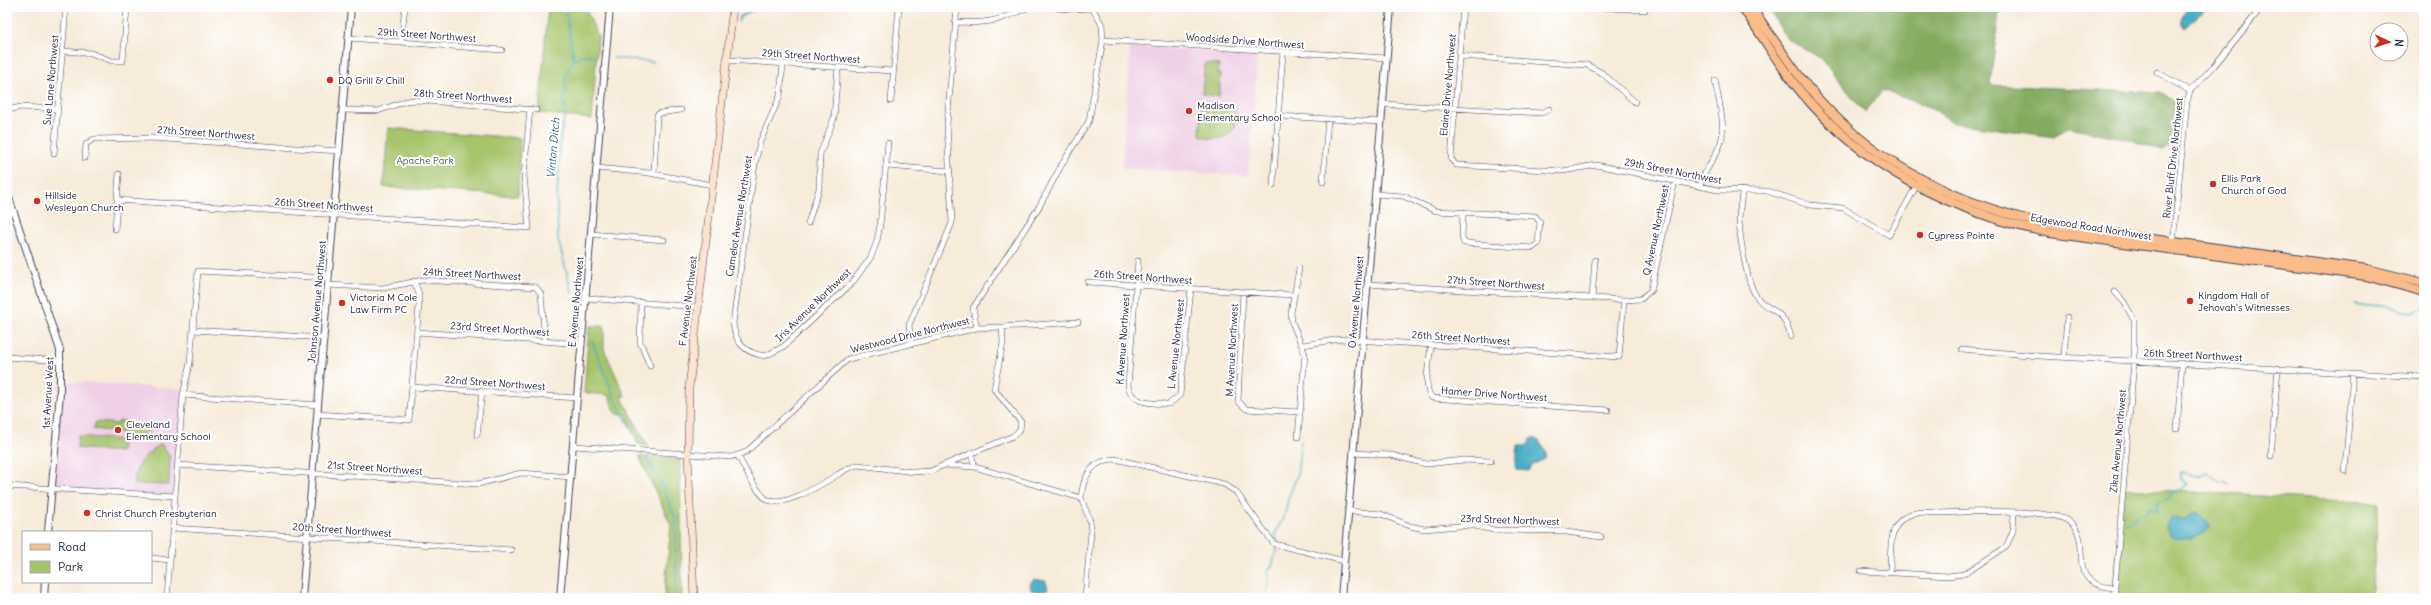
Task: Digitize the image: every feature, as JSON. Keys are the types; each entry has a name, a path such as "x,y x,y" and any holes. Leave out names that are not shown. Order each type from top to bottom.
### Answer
{"main road":[{"name":"F Avenue Northwest","path":"694,598 688,455 689,388 697,307 733,7"},
{"name":"Edgewood Road Northwest","path":"1742,7 1782,66 1818,110 1871,156 1969,210 1996,220 2050,233 2366,276 2424,292"},
{"name":"Edgewood Road Northwest","path":"1751,7 1787,60 1825,106 1874,150 1918,183 1973,204 2025,220 2367,269 2424,283"}],"street":[{"name":"Sue Lane Northwest","path":"54,154 66,7"},
{"path":"62,51 91,53 112,61 123,61 127,7"},
{"name":"Johnson Avenue Northwest","path":"302,598 351,7"},
{"path":"402,42 405,7"},
{"name":"E Avenue Northwest","path":"560,598 610,7"},
{"path":"891,101 898,7"},
{"path":"912,344 909,325 952,223 947,124 957,7"},
{"path":"955,22 988,23 1002,20 1029,7"},
{"path":"1054,7 1092,8"},
{"name":"O Avenue Northwest","path":"1341,598 1391,7"},
{"name":"Elaine Drive Northwest","path":"1454,164 1451,159 1463,7"},
{"path":"1595,7 1645,10"},
{"name":"River Bluff Drive Northwest","path":"2172,241 2187,102 2190,91 2214,66 2262,7"},
{"name":"Westwood Drive Northwest","path":"738,456 746,452 848,359 978,328 973,308 1039,207 1062,164 1086,129 1089,121 1103,40 1102,25 1092,8"},
{"name":"29th Street Northwest","path":"349,38 502,50"},
{"name":"Woodside Drive Northwest","path":"1103,40 1386,58"},
{"path":"1273,185 1283,52"},
{"path":"1459,56 1587,65 1602,74 1635,102"},
{"name":"29th Street Northwest","path":"727,60 894,71"},
{"name":"Camelot Avenue Northwest","path":"765,356 745,350 734,334 733,322 744,226 755,164 760,142 780,96 783,64"},
{"path":"808,223 818,194 820,154 834,118 838,67"},
{"path":"2157,72 2190,91"},
{"path":"1700,186 1703,173 1716,152 1722,132 1715,80"},
{"name":"28th Street Northwest","path":"343,110 378,111 406,101 416,100 536,110"},
{"path":"1382,104 1542,113 1549,109"},
{"path":"7,110 21,107 58,109"},
{"name":"26th Street Northwest","path":"117,200 528,228 524,176 530,109"},
{"path":"654,174 657,115 660,113 681,110"},
{"path":"1278,116 1381,122"},
{"path":"1323,182 1328,120"},
{"name":"27th Street Northwest","path":"84,158 86,144 94,139 152,138 339,151"},
{"name":"Iris Avenue Northwest","path":"765,356 783,347 852,283 862,270 878,241 888,144"},
{"name":"29th Street Northwest","path":"1454,164 1556,171 1596,165 1718,190 1767,191 1810,205 1843,208 1889,235 1918,183"},
{"path":"886,166 950,171"},
{"path":"597,168 654,174 712,185"},
{"path":"115,229 119,174"},
{"name":"Q Avenue Northwest","path":"1624,300 1641,299 1651,290 1675,181"},
{"path":"1742,190 1740,224 1751,286 1756,296 1783,317 1787,323 1791,337"},
{"name":"1st Avenue West","path":"7,192 60,350 62,361 48,531"},
{"path":"1375,194 1403,196 1436,211 1463,212 1538,217 1540,222 1538,244 1532,248 1464,243 1462,238 1463,212"},
{"path":"591,234 664,240"},
{"path":"1592,298 1595,260"},
{"name":"K Avenue Northwest","path":"1138,261 1128,386 1133,397 1138,401 1153,403"},
{"path":"1298,437 1305,354 1303,345 1292,322 1293,295 1299,269"},
{"path":"166,598 183,395 190,363 198,271 329,278"},
{"name":"24th Street Northwest","path":"328,285 383,288 414,281 435,280 536,287 542,294 545,341"},
{"path":"317,414 409,420 417,332 418,294 414,281"},
{"name":"26th Street Northwest","path":"1088,282 1293,295"},
{"name":"27th Street Northwest","path":"1368,284 1624,300"},
{"name":"L Avenue Northwest","path":"1153,403 1168,404 1180,395 1191,289"},
{"name":"M Avenue Northwest","path":"1244,292 1236,395 1238,401 1243,407 1300,412"},
{"name":"Zika Avenue Northwest","path":"2114,598 2134,361 2134,320 2124,302 2115,292"},
{"path":"586,298 697,307"},
{"name":"26th Street Northwest","path":"1303,345 1341,339 1619,357 1624,300"},
{"path":"641,302 640,342 650,366"},
{"path":"2064,356 2067,318"},
{"path":"978,328 1078,322"},
{"path":"574,446 688,455 738,456 758,490 766,499 776,502 797,496 858,466 914,472 931,471 1018,433 1021,422 994,389 994,382 1003,343 1002,327"},
{"path":"193,330 324,338"},
{"name":"23rd Street Northwest","path":"417,332 582,344"},
{"name":"Hamer Drive Northwest","path":"1431,346 1428,394 1432,398 1608,410"},
{"name":"26th Street Northwest","path":"1962,349 2134,361 2424,377"},
{"path":"7,357 62,361"},
{"path":"2176,429 2182,363"},
{"path":"2271,456 2278,368"},
{"path":"2345,471 2353,373"},
{"name":"22nd Street Northwest","path":"412,387 577,398"},
{"path":"477,436 482,392"},
{"path":"183,395 318,406"},
{"path":"971,453 975,467"},
{"path":"1353,453 1391,455 1426,464 1464,460 1491,461"},
{"path":"1085,598 1091,532 1090,521 1081,498 1082,486 1090,469 1105,460 1115,459 1224,484 1236,492 1274,544 1344,561"},
{"name":"21st Street Northwest","path":"178,465 478,484 522,473 571,477"},
{"path":"944,465 975,467 1081,498"},
{"path":"7,486 175,496"},
{"path":"1890,572 1894,531 1902,519 1911,514 1965,510 2055,515 2071,523 2079,538 2082,569 2087,578 2095,584 2114,588"},
{"name":"23rd Street Northwest","path":"1349,511 1381,514 1424,529 1470,525 1494,530 1560,531 1601,537"},
{"path":"1861,570 1954,576 1964,574 2006,547 2013,531 2014,513"},
{"name":"20th Street Northwest","path":"172,528 511,550"},
{"path":"152,558 170,560"},
{"path":"44,598 45,583"}],"shaded area":[{"name":"Madison Elementary School","path":"1130,47 1258,54 1248,176 1122,168"},
{"name":"Cleveland Elementary School","path":"60,381 184,389 175,496 52,489"}],"green space":[{"path":"548,7 585,7 598,36 592,119 539,113"},
{"path":"1767,7 2004,7 1999,13 1990,85 2162,93 2175,101 2172,143 2161,151 2129,139 2068,127 2055,137 1954,123 1932,108 1882,90 1865,113 1822,59 1787,39"},
{"path":"1205,63 1219,65 1218,74 1221,74 1219,96 1202,94"},
{"path":"1205,102 1234,106 1236,123 1229,134 1216,139 1200,135 1202,104"},
{"name":"Apache Park","path":"388,128 520,138 518,196 383,187"},
{"path":"589,326 604,326 604,349 625,396 621,396 648,446 638,444 626,414 616,414 608,395 584,393"},
{"path":"119,421 126,421 126,425 151,427 151,432 145,431 144,435 136,439 127,439 126,433 93,429 96,422 118,424"},
{"path":"78,436 122,440 121,452 77,448"},
{"path":"161,444 170,457 169,485 134,484 136,471 142,460"},
{"path":"639,456 680,459 682,598 664,598 671,525"},
{"path":"2123,488 2379,503 2371,598 2114,598"}],"water":[{"path":"2187,7 2208,7 2184,28 2181,20"},
{"path":"1533,438 1538,440 1546,451 1545,459 1532,465 1528,471 1517,470 1516,465 1518,446 1528,446 1530,439"},
{"path":"2194,512 2200,514 2210,526 2208,530 2192,538 2179,539 2170,536 2166,527 2170,517 2184,519"},
{"path":"1034,579 1046,581 1048,589 1039,592 1031,590 1030,583"}],"waterway":[{"name":"Vinton Ditch","path":"565,7 574,61 567,71 565,78 567,91 563,99 565,114 560,137 557,202 558,239 572,293"},
{"path":"738,22 740,17 758,7"},
{"path":"575,59 582,55 597,56"},
{"path":"613,58 653,62"},
{"path":"2355,304 2368,306 2383,305 2412,313 2424,308"},
{"name":"Vinton Ditch","path":"592,341 615,399 640,445"},
{"path":"1278,543 1275,534 1285,514 1288,499 1297,476 1301,441"},
{"name":"Vinton Ditch","path":"646,457 662,484 676,520 676,598"},
{"path":"2124,523 2130,523 2137,518 2136,515 2146,513 2148,507 2158,512 2156,503 2168,499 2171,492 2179,492 2188,484 2180,478 2180,472 2198,476 2207,472 2221,483 2224,481 2229,484"},
{"path":"1264,598 1269,585 1268,570 1272,566 1277,549"}],"place":[{"name":"DQ Grill & Chill","path":"330,80"},
{"name":"Madison Elementary School","path":"1189,111"},
{"name":"Ellis Park Church of God","path":"2213,184"},
{"name":"Hillside Wesleyan Church","path":"37,201"},
{"name":"Cypress Pointe","path":"1920,235"},
{"name":"Kingdom Hall of Jehovah's Witnesses","path":"2190,301"},
{"name":"Victoria M Cole Law Firm PC","path":"342,303"},
{"name":"Cleveland Elementary School","path":"118,430"},
{"name":"Christ Church Presbyterian","path":"87,513"}]}
